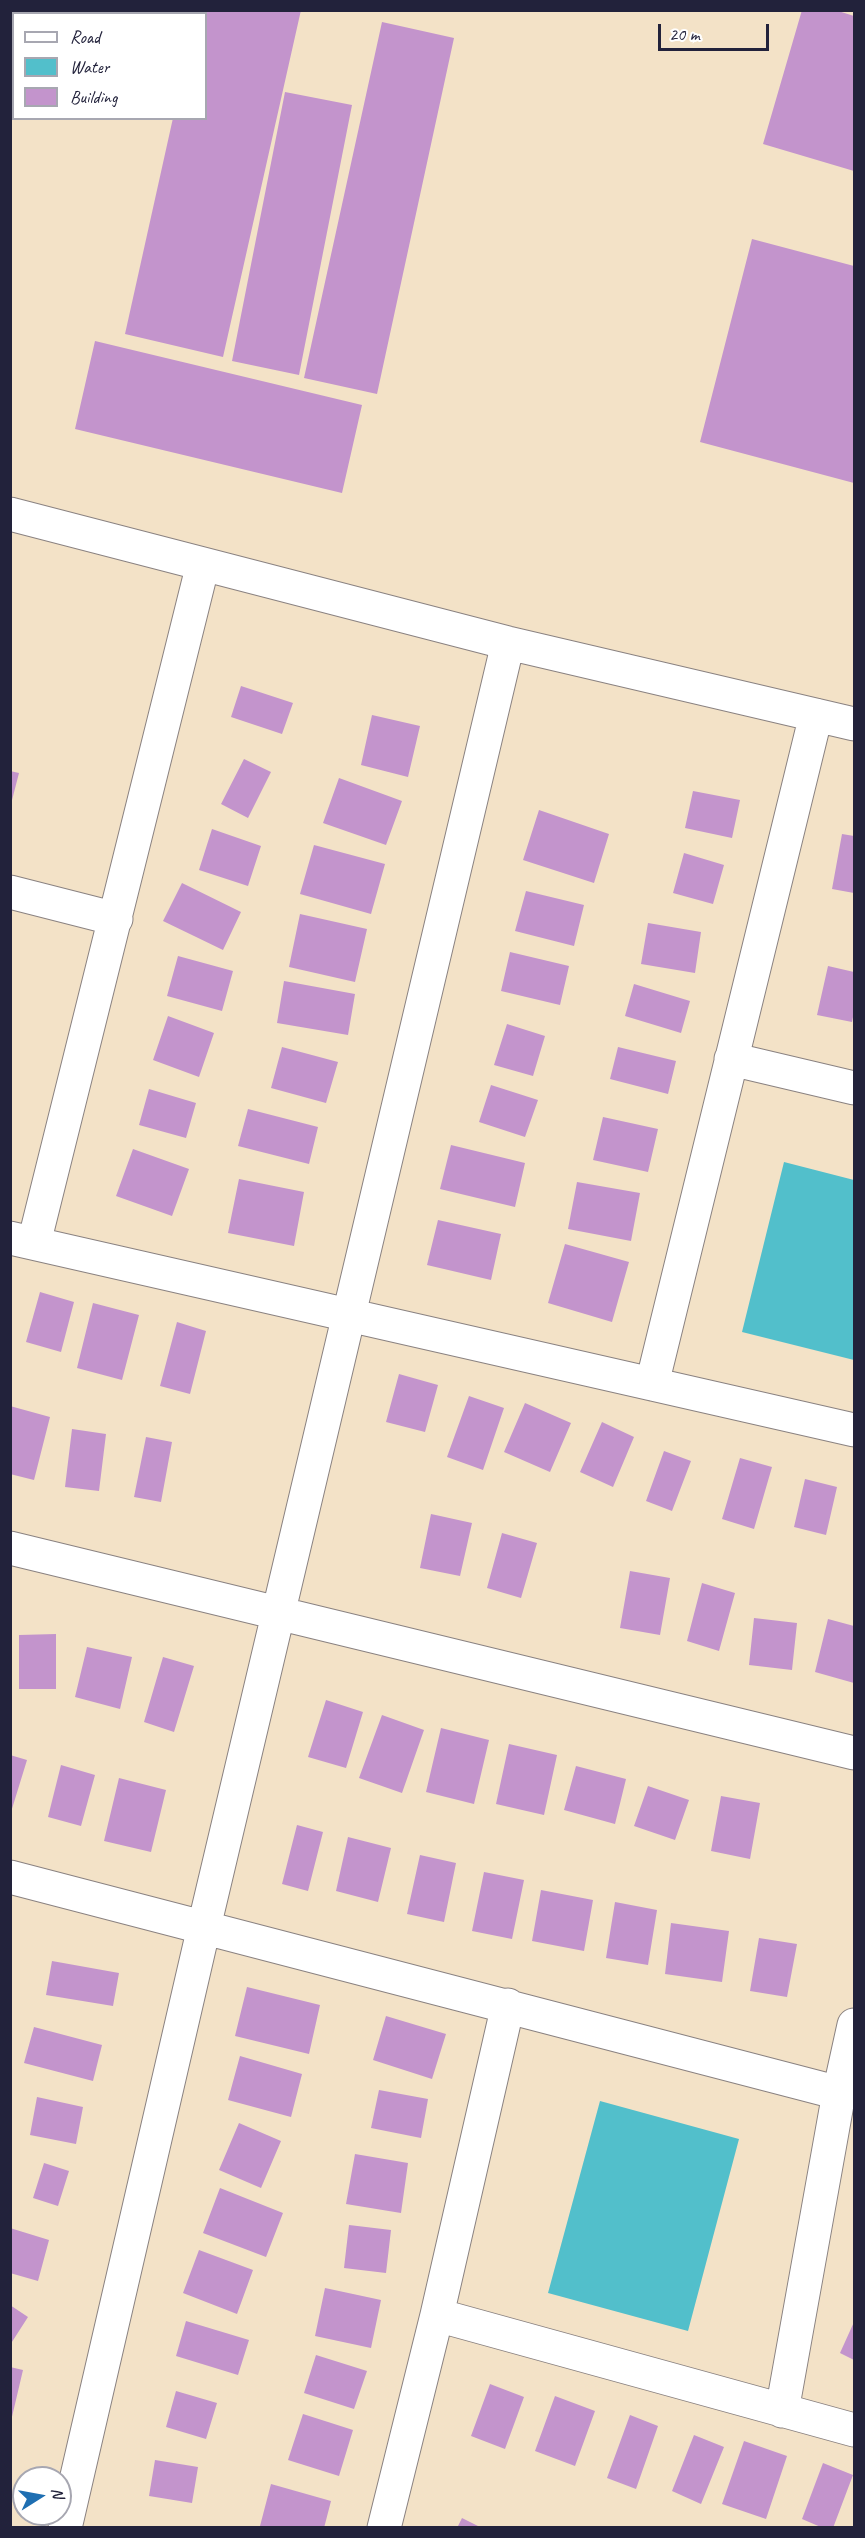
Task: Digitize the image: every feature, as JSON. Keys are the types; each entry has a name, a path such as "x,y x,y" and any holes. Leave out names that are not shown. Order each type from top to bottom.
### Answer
{"street":[{"path":"10,514 508,643 855,724"},
{"path":"203,564 116,919 22,1241 855,1430"},
{"path":"65,2528 204,1927 508,643"},
{"path":"652,1384 816,715"},
{"path":"10,892 116,919"},
{"path":"731,1059 855,1088"},
{"path":"10,1548 855,1753"},
{"path":"10,1877 839,2093"},
{"path":"384,2528 437,2315 508,2005"},
{"path":"782,2411 839,2093 855,2025"},
{"path":"437,2315 855,2430"}],"water":[{"path":"784,1162 854,1180 854,1360 742,1332"},
{"path":"600,2101 739,2139 688,2331 548,2293"}],"building":[{"path":"198,10 301,10 223,357 125,334 173,120 207,120 207,12 198,12"},
{"path":"802,10 835,10 854,16 854,171 763,144"},
{"path":"382,22 454,38 377,394 304,378"},
{"path":"285,92 352,105 299,375 232,361"},
{"path":"752,239 854,266 854,483 700,442"},
{"path":"95,341 362,405 342,493 75,429"},
{"path":"241,686 293,703 282,734 231,717"},
{"path":"372,715 420,726 408,777 361,765"},
{"path":"244,759 271,772 248,818 221,804"},
{"path":"10,771 19,773 11,804 10,804"},
{"path":"339,778 402,801 386,845 323,823"},
{"path":"693,791 740,800 732,838 685,828"},
{"path":"539,810 609,834 594,883 523,860"},
{"path":"212,829 261,846 248,886 199,870"},
{"path":"842,834 854,836 854,893 832,889"},
{"path":"314,845 385,864 371,914 300,894"},
{"path":"684,853 724,865 713,904 673,893"},
{"path":"182,883 241,912 223,950 163,921"},
{"path":"526,891 584,905 574,946 515,931"},
{"path":"300,914 367,929 355,982 289,967"},
{"path":"648,923 701,932 695,973 641,964"},
{"path":"510,952 569,966 560,1005 501,991"},
{"path":"178,956 233,971 222,1011 167,996"},
{"path":"828,966 854,972 852,1022 817,1015"},
{"path":"284,981 355,994 348,1035 277,1023"},
{"path":"634,984 690,1001 681,1033 625,1016"},
{"path":"168,1016 214,1033 199,1077 153,1060"},
{"path":"507,1024 545,1036 533,1076 494,1065"},
{"path":"282,1047 338,1062 326,1103 271,1088"},
{"path":"618,1047 676,1061 668,1094 610,1079"},
{"path":"491,1085 538,1100 525,1137 479,1122"},
{"path":"149,1089 196,1103 186,1138 139,1125"},
{"path":"248,1109 318,1127 309,1164 238,1146"},
{"path":"603,1117 658,1129 648,1172 593,1160"},
{"path":"451,1145 525,1163 515,1207 440,1189"},
{"path":"133,1149 189,1169 172,1216 116,1196"},
{"path":"239,1179 304,1192 294,1246 228,1233"},
{"path":"577,1182 640,1193 631,1241 568,1229"},
{"path":"438,1220 501,1234 491,1280 427,1265"},
{"path":"565,1244 629,1262 612,1322 548,1303"},
{"path":"40,1292 74,1302 61,1352 26,1342"},
{"path":"93,1303 139,1315 122,1380 77,1368"},
{"path":"177,1322 206,1331 190,1394 160,1386"},
{"path":"399,1374 438,1385 425,1432 386,1422"},
{"path":"469,1396 504,1408 483,1470 447,1457"},
{"path":"525,1403 571,1423 550,1472 504,1452"},
{"path":"10,1406 50,1417 34,1480 10,1474"},
{"path":"602,1422 634,1437 613,1487 580,1472"},
{"path":"72,1429 106,1434 99,1491 65,1487"},
{"path":"146,1437 172,1442 161,1502 134,1497"},
{"path":"664,1451 691,1461 672,1511 646,1501"},
{"path":"740,1458 772,1467 754,1529 722,1519"},
{"path":"805,1479 837,1487 826,1535 794,1527"},
{"path":"431,1514 472,1523 460,1576 420,1568"},
{"path":"502,1533 537,1543 521,1598 487,1588"},
{"path":"630,1571 670,1578 660,1635 620,1628"},
{"path":"702,1583 735,1593 719,1651 687,1641"},
{"path":"754,1618 797,1623 792,1670 749,1665"},
{"path":"828,1619 854,1626 854,1683 815,1672"},
{"path":"56,1634 56,1689 19,1689 19,1635"},
{"path":"87,1647 132,1657 120,1709 75,1697"},
{"path":"163,1657 194,1666 174,1732 144,1722"},
{"path":"326,1700 363,1712 346,1768 308,1757"},
{"path":"382,1715 424,1730 402,1793 359,1778"},
{"path":"441,1728 489,1740 474,1804 426,1792"},
{"path":"509,1744 557,1755 544,1815 496,1804"},
{"path":"10,1755 27,1760 11,1812 10,1812"},
{"path":"61,1765 95,1775 81,1826 48,1817"},
{"path":"576,1766 626,1779 615,1824 564,1810"},
{"path":"119,1778 166,1790 151,1852 104,1841"},
{"path":"648,1786 689,1800 675,1840 634,1826"},
{"path":"721,1796 760,1803 750,1859 711,1851"},
{"path":"297,1825 323,1832 308,1891 282,1884"},
{"path":"348,1837 391,1848 378,1902 336,1891"},
{"path":"420,1855 456,1863 444,1922 407,1914"},
{"path":"484,1872 524,1880 512,1939 472,1931"},
{"path":"541,1890 593,1900 584,1951 532,1941"},
{"path":"615,1902 657,1910 648,1965 606,1958"},
{"path":"671,1923 729,1931 722,1982 665,1974"},
{"path":"759,1938 797,1944 787,1997 750,1991"},
{"path":"52,1961 119,1973 113,2006 46,1995"},
{"path":"247,1987 320,2005 309,2054 235,2036"},
{"path":"386,2016 446,2034 432,2079 373,2060"},
{"path":"34,2027 102,2045 93,2081 24,2063"},
{"path":"240,2056 302,2074 291,2117 228,2100"},
{"path":"379,2090 428,2099 421,2138 371,2128"},
{"path":"37,2097 83,2107 76,2144 30,2135"},
{"path":"239,2123 281,2141 261,2188 219,2170"},
{"path":"355,2154 408,2163 401,2213 346,2204"},
{"path":"44,2163 69,2171 58,2206 33,2198"},
{"path":"220,2188 283,2213 266,2257 203,2233"},
{"path":"349,2225 391,2230 386,2273 344,2268"},
{"path":"10,2228 49,2240 38,2281 10,2273"},
{"path":"199,2250 253,2270 237,2314 183,2293"},
{"path":"325,2288 381,2300 371,2348 315,2336"},
{"path":"10,2305 28,2317 10,2345"},
{"path":"186,2321 249,2340 238,2375 176,2356"},
{"path":"854,2322 854,2360 840,2353"},
{"path":"316,2355 367,2371 354,2409 304,2393"},
{"path":"10,2367 23,2370 11,2421 10,2421"},
{"path":"490,2384 524,2397 505,2449 471,2436"},
{"path":"176,2391 217,2403 206,2439 166,2427"},
{"path":"555,2396 595,2411 575,2466 535,2451"},
{"path":"303,2414 353,2430 339,2476 288,2460"},
{"path":"630,2415 658,2426 636,2489 607,2478"},
{"path":"694,2435 724,2447 701,2504 672,2491"},
{"path":"744,2441 787,2456 766,2519 722,2504"},
{"path":"155,2460 198,2467 192,2503 149,2496"},
{"path":"823,2463 853,2475 833,2528 823,2528 802,2519"},
{"path":"271,2484 331,2501 324,2528 260,2526"},
{"path":"462,2518 482,2528 457,2528"}]}
